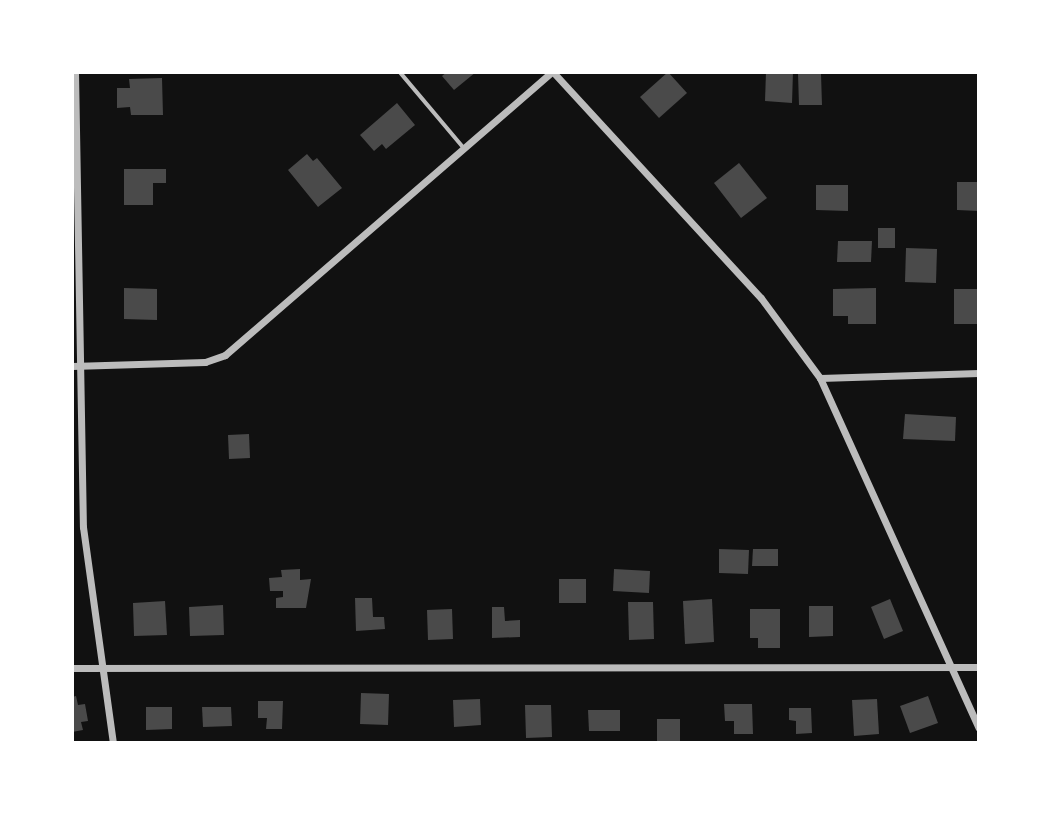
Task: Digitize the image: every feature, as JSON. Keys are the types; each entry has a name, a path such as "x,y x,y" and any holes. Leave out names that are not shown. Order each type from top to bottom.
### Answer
{"street":[{"path":"75,72 75,366 83,527 100,667 113,743"},
{"path":"75,366 205,362 225,355 466,150 553,72 761,298 820,377 979,728"},
{"path":"820,377 979,373"},
{"path":"72,668 979,667"}],"lane":[{"path":"400,72 466,150"}],"building":[{"path":"447,72 476,72 454,90 442,76"},
{"path":"668,72 687,93 659,118 640,97"},
{"path":"766,72 793,72 792,103 765,101"},
{"path":"798,74 821,74 822,105 799,105"},
{"path":"162,78 163,115 131,115 130,107 117,108 117,88 130,88 129,79"},
{"path":"397,103 415,125 386,149 382,144 374,151 360,135"},
{"path":"307,154 313,161 317,158 342,188 318,207 288,170"},
{"path":"739,163 767,198 741,218 714,183"},
{"path":"124,169 166,169 166,183 153,183 153,205 124,205"},
{"path":"957,182 979,182 979,211 957,210"},
{"path":"816,185 848,185 848,211 816,210"},
{"path":"878,228 895,228 895,248 878,248"},
{"path":"838,241 872,241 871,262 837,262"},
{"path":"906,248 937,249 936,283 905,282"},
{"path":"124,288 157,289 157,320 124,319"},
{"path":"876,288 876,324 848,324 848,316 833,316 833,289"},
{"path":"954,289 979,289 979,324 954,324"},
{"path":"905,414 956,417 955,441 903,439"},
{"path":"249,434 250,458 229,459 228,435"},
{"path":"719,549 749,550 748,574 719,573"},
{"path":"753,549 778,549 778,566 752,566"},
{"path":"300,569 300,580 311,579 306,608 276,608 276,598 283,597 283,591 270,591 269,578 282,577 281,570"},
{"path":"614,569 650,571 649,593 613,591"},
{"path":"559,579 586,579 586,603 559,603"},
{"path":"355,598 372,598 373,617 384,617 385,629 356,631"},
{"path":"712,599 714,642 685,644 683,601"},
{"path":"890,599 903,631 884,639 871,607"},
{"path":"165,601 167,635 134,636 133,603"},
{"path":"628,602 653,602 654,639 629,640"},
{"path":"223,605 224,635 190,636 189,607"},
{"path":"809,606 833,606 833,636 809,637"},
{"path":"492,607 504,607 505,621 520,620 520,637 492,638"},
{"path":"452,609 453,639 428,640 427,610"},
{"path":"750,609 780,609 780,648 758,648 758,638 750,638"},
{"path":"361,693 389,694 388,725 360,724"},
{"path":"76,696 78,705 85,704 88,721 81,722 83,730 72,732 72,697"},
{"path":"928,696 938,723 910,733 900,706"},
{"path":"480,699 481,725 454,727 453,700"},
{"path":"877,699 879,734 854,736 852,700"},
{"path":"258,701 283,701 282,729 266,729 267,718 258,718"},
{"path":"724,704 752,704 753,734 734,734 734,721 725,721"},
{"path":"525,705 551,705 552,737 526,738"},
{"path":"146,707 172,707 172,729 146,730"},
{"path":"202,707 231,707 232,726 203,727"},
{"path":"789,708 811,708 812,733 796,734 796,721 789,720"},
{"path":"588,710 620,710 620,731 589,731"},
{"path":"657,719 680,719 680,743 657,743"}]}
